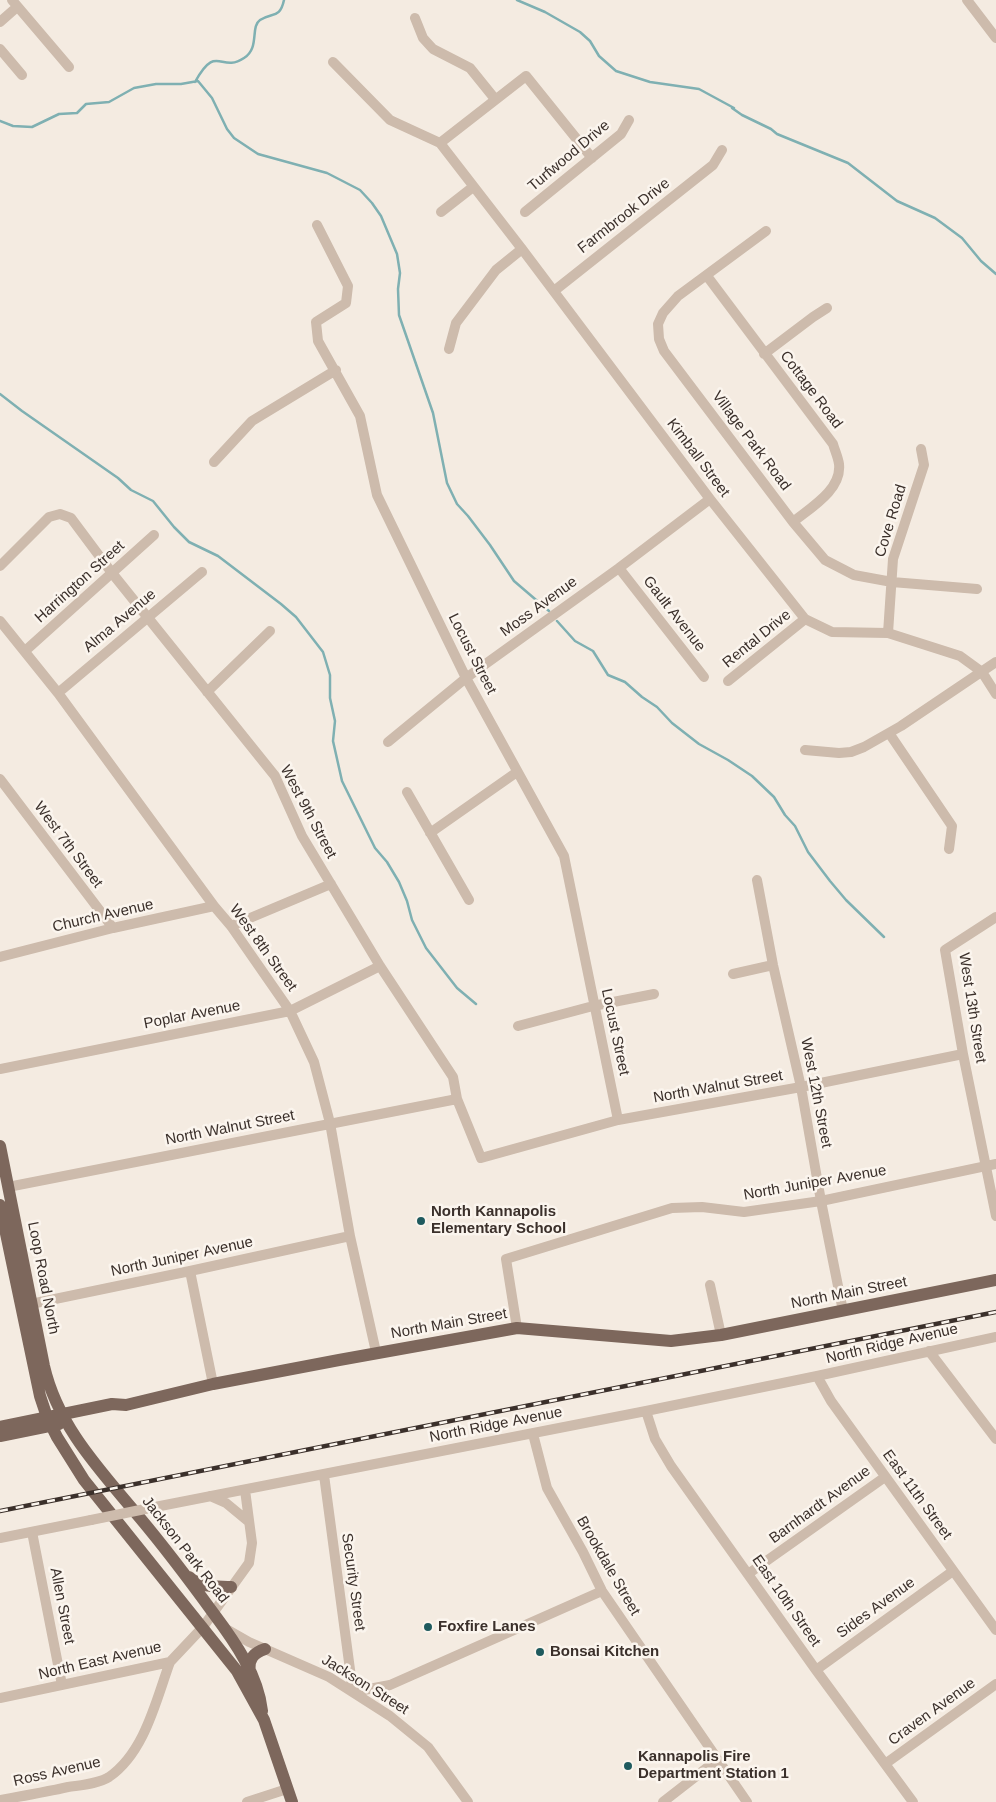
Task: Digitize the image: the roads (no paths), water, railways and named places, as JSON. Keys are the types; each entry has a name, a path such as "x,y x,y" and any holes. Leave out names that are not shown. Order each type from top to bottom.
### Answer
{"main road":[{"name":"Loop Road North","path":"0,1146 26,1305 36,1383 49,1421"},
{"name":"Loop Road North","path":"0,1205 47,1377 63,1418"},
{"name":"North Main Street","path":"63,1418 112,1412 120,1410 126,1405 213,1384 376,1352 517,1328 671,1341 721,1335 996,1280"},
{"path":"0,1436 63,1418"},
{"name":"Jackson Park Road","path":"63,1418 89,1457 184,1573 234,1643 260,1697 262,1716"},
{"path":"0,1427 49,1421"},
{"name":"Jackson Park Road","path":"49,1421 69,1458 84,1480 237,1672 262,1716 292,1802"},
{"path":"184,1573 196,1583 231,1587"},
{"path":"251,1675 249,1665 252,1657 255,1653 265,1649"}],"street":[{"path":"967,0 996,38"},
{"path":"0,22 15,3 69,68"},
{"path":"415,18 423,38 433,49 470,68 496,99"},
{"path":"0,48 22,75"},
{"path":"333,62 390,120 440,143 526,76 592,158"},
{"name":"Turfwood Drive","path":"525,212 621,134 629,120"},
{"name":"Kimball Street","path":"440,143 710,499 805,620 832,632 888,633 960,656 982,672 996,694"},
{"name":"Farmbrook Drive","path":"554,292 712,165 722,150"},
{"path":"441,212 472,187"},
{"name":"Locust Street","path":"316,225 348,286 346,303 316,322 318,341 336,370 360,416 378,495 466,678 564,856 574,899 593,1006 618,1120"},
{"name":"Village Park Road","path":"766,231 678,296 663,313 658,324 659,339 664,351 793,522 825,560 854,575 892,582 977,589"},
{"path":"449,348 456,323 496,270 522,249"},
{"name":"Cottage Road","path":"707,276 833,444 839,466 835,482 829,493 793,522"},
{"path":"764,354 828,308"},
{"path":"214,462 252,421 336,370"},
{"name":"Cove Road","path":"888,633 893,559 924,465 922,449"},
{"name":"Moss Avenue","path":"388,742 466,678 619,568 710,499"},
{"name":"West 9th Street","path":"0,566 48,517 60,514 71,518 112,573 275,776 302,836 380,966 453,1077 457,1099 481,1158"},
{"name":"Harrington Street","path":"25,652 154,535"},
{"name":"Gault Avenue","path":"619,568 704,677"},
{"name":"Alma Avenue","path":"58,693 147,616 202,572"},
{"name":"Rental Drive","path":"728,681 805,620"},
{"name":"West 8th Street","path":"0,621 58,693 214,906 231,926 290,1011 314,1062 330,1123 350,1236 376,1352"},
{"path":"207,692 270,631"},
{"path":"805,750 851,752 889,733 996,662"},
{"path":"889,733 952,826 949,849"},
{"path":"430,833 517,772"},
{"name":"West 7th Street","path":"0,780 113,928"},
{"path":"406,792 470,900"},
{"name":"West 12th Street","path":"757,880 773,965 801,1087 843,1311"},
{"path":"231,926 331,884"},
{"name":"Church Avenue","path":"0,957 113,928 214,906"},
{"name":"West 13th Street","path":"996,917 945,950 963,1054 991,1165 996,1216"},
{"path":"733,974 773,965"},
{"name":"Poplar Avenue","path":"0,1069 290,1011 380,966"},
{"path":"518,1026 593,1006 654,994"},
{"name":"North Walnut Street","path":"481,1158 618,1120 801,1087 963,1054"},
{"name":"North Walnut Street","path":"8,1187 457,1099"},
{"name":"North Juniper Avenue","path":"517,1328 506,1259 672,1208 702,1208 744,1212 821,1201 991,1165"},
{"name":"North Juniper Avenue","path":"26,1305 190,1272 350,1236"},
{"path":"190,1272 213,1384"},
{"path":"710,1285 721,1335"},
{"name":"North Ridge Avenue","path":"0,1538 533,1434 996,1337"},
{"path":"929,1351 996,1440"},
{"name":"East 11th Street","path":"817,1376 831,1401 996,1630"},
{"name":"East 10th Street","path":"646,1411 655,1439 671,1466 816,1670 913,1802"},
{"name":"Brookdale Street","path":"533,1434 548,1488 602,1591 747,1802"},
{"name":"Security Street","path":"324,1475 353,1692"},
{"name":"Barnhardt Avenue","path":"748,1574 885,1477"},
{"name":"North East Avenue","path":"0,1698 170,1662 203,1627 249,1563 252,1543 245,1490"},
{"path":"210,1496 226,1503 249,1522"},
{"name":"Allen Street","path":"32,1532 62,1685"},
{"name":"Sides Avenue","path":"816,1670 953,1570"},
{"path":"353,1692 390,1685 602,1591"},
{"name":"Jackson Street","path":"221,1624 234,1635 330,1677 390,1716 428,1747 468,1802"},
{"name":"Ross Avenue","path":"0,1800 91,1783 109,1777 121,1766 142,1736 170,1662"},
{"name":"Craven Avenue","path":"885,1764 996,1684"},
{"path":"663,1802 717,1760"},
{"path":"247,1802 287,1788"}],"waterway":[{"path":"195,82 202,70 214,61 236,62 249,54 252,49 257,23 264,18 278,13 284,0"},
{"path":"517,0 545,12 580,32 590,41 599,56 616,71 650,82 699,89 777,134 848,163 897,201 935,218 962,238 981,261 996,274"},
{"path":"0,121 13,126 32,127 59,114 77,113 86,104 109,102 134,88 156,84 181,84 198,81 212,98 227,129 234,138 258,154 327,173 360,190 381,216 397,254 400,273 398,289 399,315 433,413 447,483 457,504 490,545 514,581 549,611"},
{"path":"0,394 118,478 131,490 153,501 189,542 218,556 296,617 323,652 330,675 330,698 335,721 333,741 342,781 375,848 387,862 399,882 412,920 426,948 457,988 476,1004"},
{"path":"557,621 575,641 593,651 608,675 625,682 699,744 752,776 774,797 785,815 795,826 808,852 830,881 846,900 884,937"}],"railway":[{"path":"0,1511 996,1312"}],"place":[{"name":"North Kannapolis Elementary School","path":"421,1221"},
{"name":"Foxfire Lanes","path":"428,1627"},
{"name":"Bonsai Kitchen","path":"540,1652"},
{"name":"Kannapolis Fire Department Station 1","path":"628,1766"}]}
